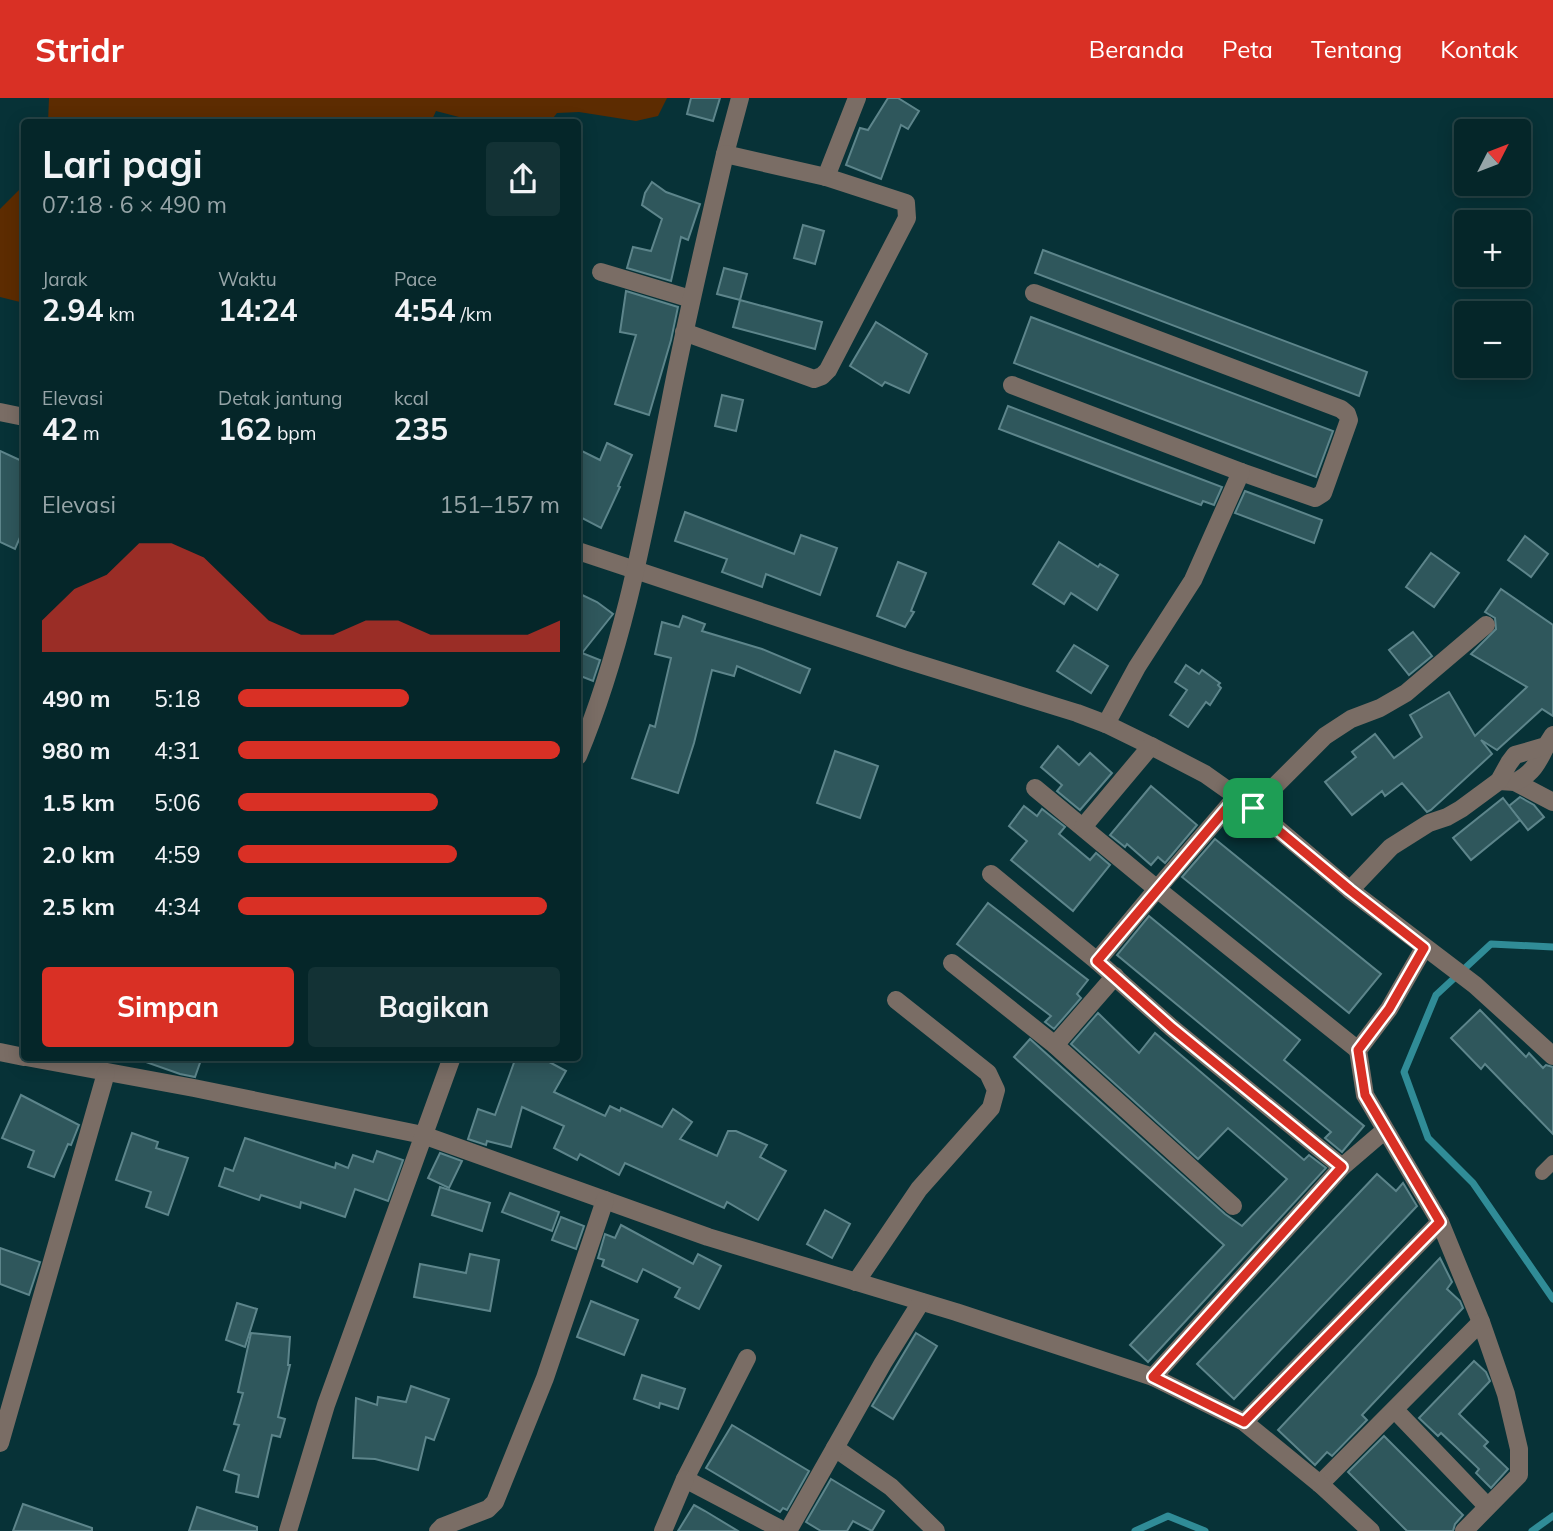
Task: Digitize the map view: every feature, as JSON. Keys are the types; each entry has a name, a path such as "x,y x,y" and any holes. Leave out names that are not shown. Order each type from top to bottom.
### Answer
{"street":[{"path":"581,748 597,709 637,570 691,299 740,98"},
{"path":"827,177 856,98"},
{"path":"684,332 814,379 822,376 828,370 907,218 908,210 902,200 827,177 725,154"},
{"path":"601,272 691,299"},
{"path":"1012,386 1315,498 1323,494 1349,420 1341,409 1034,293"},
{"path":"0,412 21,416"},
{"path":"1106,724 1137,667 1193,580 1241,472"},
{"path":"581,552 1106,724 1151,746 1205,775 1253,808 1350,890 1475,985 1553,1056"},
{"path":"1253,808 1325,736 1351,719 1380,708 1406,693 1486,625"},
{"path":"1350,890 1399,841 1507,782 1528,776 1550,740"},
{"path":"1083,827 1151,746"},
{"path":"1507,782 1553,802"},
{"path":"1035,788 1358,1050 1365,1095 1440,1222 1481,1322 1506,1394 1519,1449 1519,1475 1464,1531"},
{"path":"1097,961 1237,796"},
{"path":"991,874 1115,976 1172,1028 1342,1167"},
{"path":"1358,1050 1389,1009 1424,948"},
{"path":"952,963 1055,1045 1233,1206"},
{"path":"1055,1045 1115,976"},
{"path":"856,1282 919,1189 991,1108 996,1090 988,1073 896,1000"},
{"path":"0,1052 21,1056"},
{"path":"45,1061 206,1090 423,1135 708,1237 1153,1377 1244,1422 1320,1484 1371,1531"},
{"path":"288,1531 326,1405 451,1061"},
{"path":"0,1443 106,1073"},
{"path":"1153,1377 1342,1167 1384,1131"},
{"path":"438,1531 488,1509 495,1502 545,1378 605,1200"},
{"path":"1244,1422 1440,1222"},
{"path":"685,1479 786,1531 921,1302"},
{"path":"1320,1484 1481,1322"},
{"path":"663,1531 685,1479 747,1358"},
{"path":"1395,1410 1487,1506"},
{"path":"835,1448 891,1487 936,1531"}],"lane":[{"path":"1542,1173 1553,1162"}],"shaded area":[{"path":"49,98 667,98 658,116 636,121 579,112 557,113 552,119 467,119 436,111 432,119 48,119"},
{"path":"21,188 21,302 0,297 0,209"}],"building":[{"path":"691,98 720,98 713,121 687,114"},
{"path":"888,98 898,98 919,111 908,129 901,125 881,179 846,165 860,128 868,130"},
{"path":"652,182 666,192 700,204 688,240 681,237 671,281 627,268 633,247 651,251 662,219 642,205"},
{"path":"803,225 824,231 815,264 794,258"},
{"path":"1043,250 1367,372 1359,396 1035,273"},
{"path":"724,268 747,274 740,300 717,294"},
{"path":"626,291 678,307 649,415 615,404 636,335 620,332"},
{"path":"740,300 822,322 815,349 733,327"},
{"path":"1031,317 1333,431 1316,477 1014,363"},
{"path":"876,322 927,354 909,393 885,382 882,386 850,366"},
{"path":"722,395 743,400 736,431 715,426"},
{"path":"1008,406 1222,487 1214,505 1203,501 1201,505 999,429"},
{"path":"607,443 632,455 601,528 581,518 581,450 600,460"},
{"path":"0,451 21,461 21,535 15,549 0,542"},
{"path":"1245,491 1322,520 1314,543 1235,513"},
{"path":"685,512 794,554 801,535 837,548 820,595 766,574 762,587 722,572 727,559 675,541"},
{"path":"1525,536 1548,554 1531,577 1508,560"},
{"path":"1059,542 1098,567 1100,564 1118,575 1097,610 1071,593 1064,604 1033,584"},
{"path":"1431,553 1459,573 1434,607 1406,587"},
{"path":"898,562 926,573 911,611 914,612 905,627 877,616"},
{"path":"1501,589 1553,625 1553,716 1542,709 1497,750 1481,740 1492,754 1427,812 1402,783 1385,796 1382,791 1352,815 1325,782 1356,757 1352,752 1375,734 1394,758 1422,737 1410,715 1449,692 1475,736 1527,687 1471,654 1496,629 1495,618 1485,612"},
{"path":"581,594 613,614 582,653 600,660 593,681 581,676"},
{"path":"683,616 705,624 702,631 762,649 810,669 800,693 737,666 734,676 712,670 694,743 678,793 632,778 650,725 655,727 671,658 655,654 662,622 679,627"},
{"path":"1413,632 1432,656 1409,675 1389,650"},
{"path":"1074,645 1108,666 1091,693 1057,671"},
{"path":"1186,665 1199,674 1202,670 1220,683 1218,685 1221,688 1210,705 1206,702 1188,727 1170,715 1187,690 1175,682"},
{"path":"1058,746 1079,765 1090,753 1112,773 1080,810 1057,791 1062,785 1041,767"},
{"path":"835,751 878,766 860,818 817,803"},
{"path":"1151,786 1197,825 1165,863 1158,857 1151,865 1127,844 1125,847 1110,835"},
{"path":"1520,797 1534,805 1544,817 1528,830 1509,806"},
{"path":"1503,798 1520,820 1471,860 1453,838"},
{"path":"1024,806 1037,816 1042,809 1065,827 1059,834 1090,860 1096,853 1110,865 1073,911 1011,860 1027,841 1009,826"},
{"path":"1215,839 1381,974 1349,1013 1182,877"},
{"path":"988,903 1088,980 1077,994 1081,998 1054,1029 1045,1022 1051,1016 957,944"},
{"path":"1149,916 1300,1040 1284,1060 1364,1126 1342,1152 1325,1138 1331,1132 1117,955"},
{"path":"1480,1010 1526,1057 1529,1053 1543,1068 1546,1065 1553,1067 1553,1134 1485,1064 1481,1069 1451,1038"},
{"path":"1098,1013 1139,1053 1155,1033 1304,1160 1309,1155 1326,1168 1148,1362 1130,1345 1224,1245 1014,1057 1030,1039 1225,1214 1242,1226 1287,1179 1228,1128 1198,1159 1071,1044"},
{"path":"143,1061 201,1061 195,1077"},
{"path":"515,1061 547,1061 566,1071 554,1092 605,1116 610,1106 620,1111 621,1108 662,1127 673,1109 692,1122 680,1139 717,1156 728,1131 736,1131 767,1145 760,1157 786,1171 758,1220 727,1202 724,1208 625,1163 619,1175 580,1154 577,1160 554,1148 564,1126 522,1107 511,1147 487,1141 486,1145 468,1139 478,1109 495,1115"},
{"path":"21,1095 79,1125 54,1177 28,1167 34,1151 2,1138"},
{"path":"132,1133 158,1142 156,1148 188,1158 168,1215 146,1207 151,1192 116,1180"},
{"path":"245,1138 335,1168 336,1163 348,1168 353,1155 373,1162 377,1151 403,1160 388,1201 355,1189 345,1217 301,1202 300,1208 261,1195 259,1200 219,1186 225,1168 233,1171"},
{"path":"440,1153 462,1161 449,1188 428,1178"},
{"path":"1377,1174 1396,1191 1403,1183 1417,1206 1234,1399 1197,1364"},
{"path":"440,1187 490,1203 482,1231 432,1215"},
{"path":"510,1193 559,1212 552,1231 502,1212"},
{"path":"825,1210 850,1224 832,1258 807,1244"},
{"path":"561,1217 584,1226 576,1249 552,1240"},
{"path":"621,1225 693,1264 698,1254 721,1266 699,1309 675,1297 680,1288 643,1269 637,1282 602,1266 604,1260 598,1258 605,1234 615,1238"},
{"path":"0,1248 40,1262 29,1295 0,1284"},
{"path":"470,1254 499,1260 490,1311 414,1297 420,1264 466,1273"},
{"path":"1440,1258 1452,1282 1447,1289 1460,1301 1463,1308 1362,1415 1367,1420 1332,1456 1327,1452 1315,1465 1278,1430"},
{"path":"591,1301 638,1320 624,1355 577,1337"},
{"path":"237,1303 257,1309 245,1347 226,1340"},
{"path":"251,1333 290,1337 290,1365 278,1417 285,1419 280,1437 272,1435 258,1497 236,1492 239,1475 224,1470 239,1425 234,1424 243,1393 238,1392"},
{"path":"916,1333 937,1346 893,1419 872,1406"},
{"path":"1474,1361 1486,1372 1490,1381 1459,1414 1488,1442 1484,1446 1508,1469 1491,1488 1476,1473 1479,1469 1441,1433 1438,1436 1419,1418"},
{"path":"642,1375 685,1389 678,1409 660,1403 659,1408 634,1399"},
{"path":"411,1386 449,1399 434,1440 426,1437 418,1470 375,1459 353,1458 356,1398 377,1405 378,1397 406,1402"},
{"path":"732,1425 809,1471 787,1510 783,1508 780,1512 706,1468"},
{"path":"1384,1436 1463,1515 1453,1531 1407,1531 1348,1472"},
{"path":"831,1479 884,1511 872,1531 853,1521 847,1531 821,1531 806,1522"},
{"path":"23,1504 92,1528 92,1531 13,1531"},
{"path":"694,1505 705,1511 738,1531 678,1531"},
{"path":"197,1507 257,1527 257,1531 189,1531"}],"waterway":[{"path":"1553,947 1491,944 1436,995 1404,1072 1428,1138 1473,1183 1553,1299"},
{"path":"1135,1531 1168,1516 1205,1531"},
{"path":"1532,1531 1553,1516"}],"route":[{"path":"1237,796 1253,808 1424,948 1389,1009 1358,1050 1365,1095 1440,1222 1244,1422 1153,1377 1342,1167 1172,1028 1097,961 1237,796"}]}
